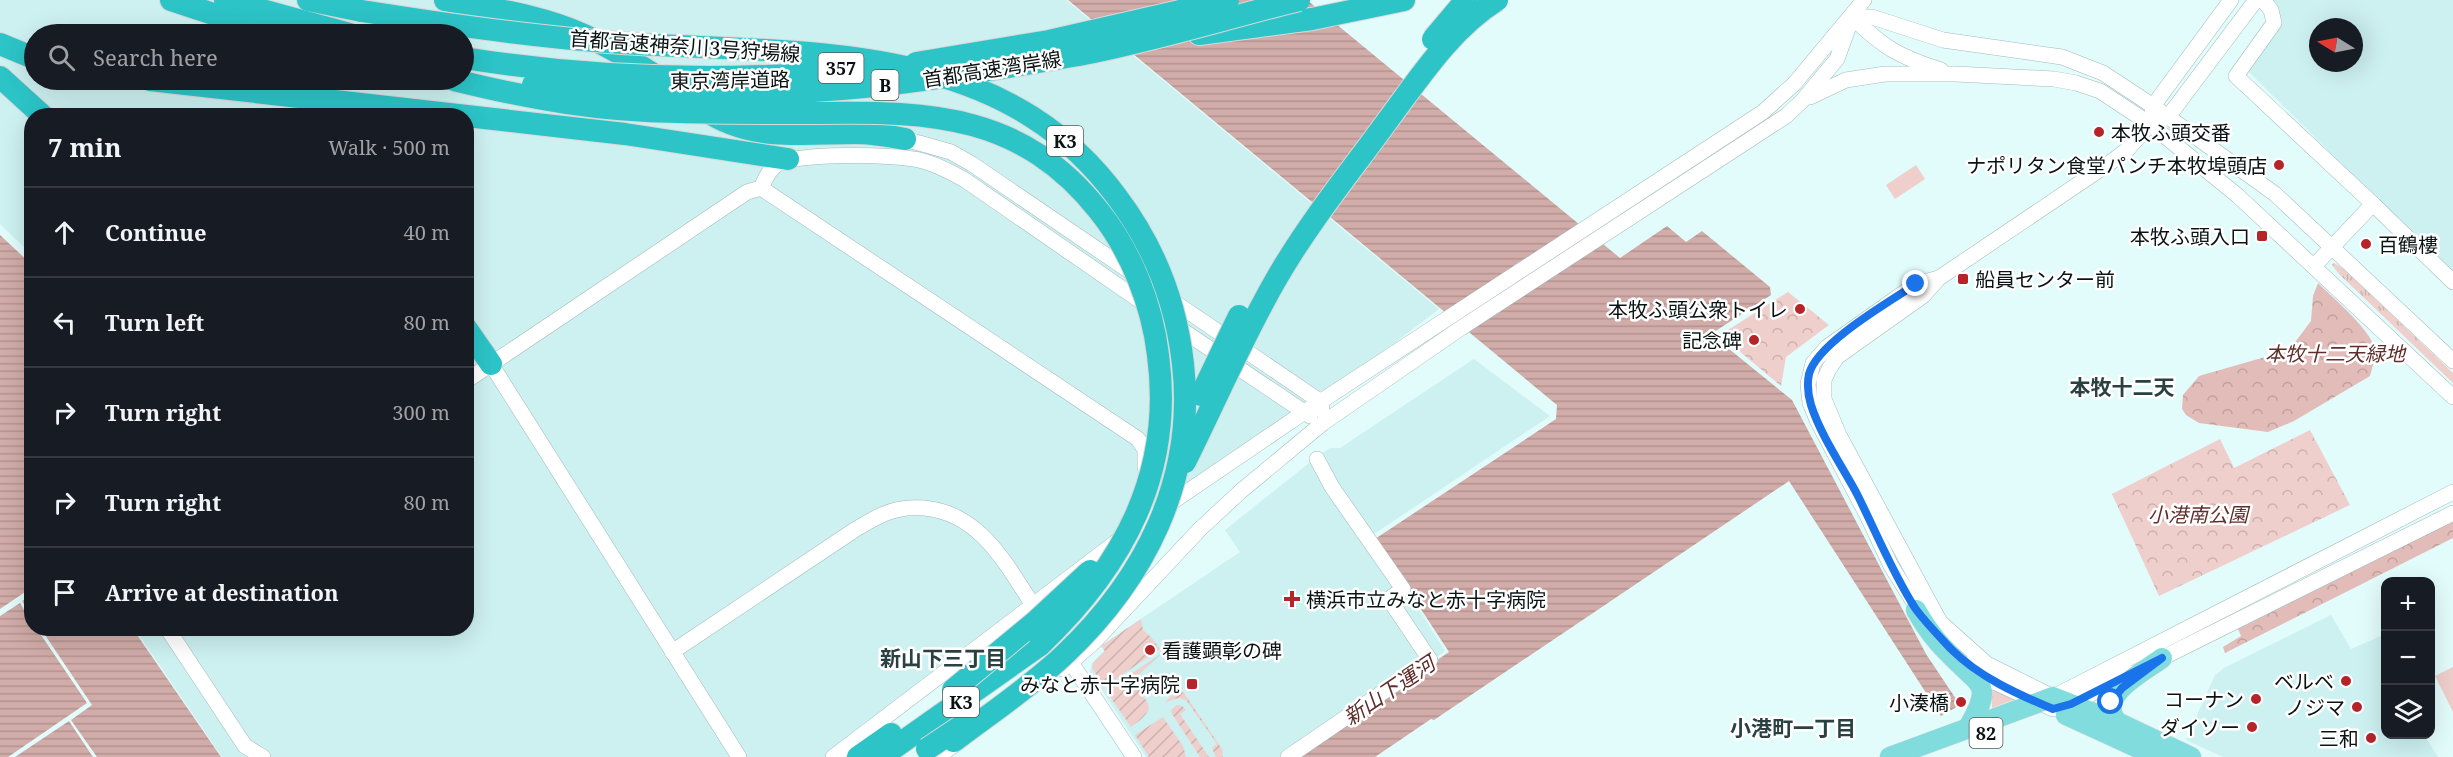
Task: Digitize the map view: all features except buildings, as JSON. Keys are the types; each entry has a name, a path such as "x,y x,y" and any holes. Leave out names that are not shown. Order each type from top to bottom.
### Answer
{"highway":[{"path":"171,0 244,24"},
{"path":"218,0 300,24"},
{"path":"225,0 313,24"},
{"path":"242,0 328,24"},
{"name":"首都高速神奈川3号狩場線","path":"308,0 447,24"},
{"path":"445,0 526,16 583,34 626,57 728,124 759,132 857,133 906,139"},
{"name":"東京湾岸道路","path":"474,59 649,73 732,74 821,70 876,65 992,48 1212,0"},
{"name":"首都高速湾岸線","path":"474,59 559,70 635,76 728,78 819,74 884,68 993,52 1228,0"},
{"name":"東京湾岸道路","path":"474,60 543,73 638,80 731,81 821,78 1006,53 1242,0"},
{"name":"首都高速湾岸線","path":"474,79 633,93 775,93 864,87 1080,54 1299,0"},
{"name":"B","path":"1124,45 1312,18 1404,0"},
{"name":"K3","path":"858,757 953,690 1035,622 1094,567 1119,540 1157,485 1222,349 1264,273 1418,59 1466,0"},
{"name":"K3","path":"939,757 1003,705 1037,670 1106,587 1144,534 1171,490 1256,316 1279,274 1306,233 1425,70 1462,28 1497,0"},
{"name":"首都高速神奈川3号狩場線","path":"474,28 609,42 848,56 909,66 962,81 1012,104 1079,153 1094,168 1126,209 1155,259 1174,315 1181,346 1185,394 1184,419 1177,470 1162,519 1133,576 1098,621 1031,684 930,757"},
{"path":"0,44 24,54"},
{"path":"0,77 34,108"},
{"name":"K3","path":"474,85 551,102 615,109 676,112 870,112 930,115 974,124 1013,140 1049,163 1076,186 1106,220 1118,238 1145,299 1157,343 1160,368 1160,419 1149,482 1141,506 1123,544 1096,584 1040,645 989,693 900,757"},
{"path":"238,90 396,108"},
{"path":"474,117 625,134 788,159"},
{"path":"474,340 491,364"},
{"name":"K3","path":"916,757 1012,692 1080,639"},
{"name":"K3","path":"881,757 1040,645"}],"main road":[{"path":"1916,610 1930,635 1948,655 1979,682 1983,692 1979,707 1968,728"},
{"path":"2117,722 2111,711 2113,697 2162,658"},
{"path":"2054,703 2117,722 2180,755"},
{"path":"2054,703 2158,757"},
{"name":"82","path":"1890,757 1968,728 2054,703"},
{"name":"82","path":"1920,757 2054,703"}],"street":[{"path":"1601,228 1780,98 1852,17 1864,0"},
{"path":"2150,124 2153,106 2231,0"},
{"path":"2054,703 1987,664 1940,622 1839,435 1825,404 1824,380 1837,357 1923,296 1940,278 2112,162 2127,150 2150,124 2168,117 2256,0"},
{"path":"2263,0 2271,10 2274,23 2236,76 2453,282"},
{"path":"1852,17 1876,42 1899,55 1956,74"},
{"path":"1802,102 1838,59 1852,17"},
{"path":"1852,17 1872,17 1943,40 2041,53 2073,60 2103,73 2275,194 2453,361"},
{"path":"833,757 1032,604 1154,514 1303,413 1455,323 1601,228 1770,127 1802,102 1835,84 1861,77 1885,74 1956,74 2054,79 2076,83 2108,95 2150,124 2238,196 2453,397"},
{"path":"906,139 951,152 972,164 1321,402"},
{"path":"474,376 747,192 761,188 770,171 788,159 879,154 900,156 943,168 964,180 1303,413 1323,423"},
{"path":"761,188 1138,439 1146,455 1145,495 1154,514"},
{"path":"2314,266 2373,204"},
{"path":"1940,278 1916,284 1827,347 1813,363 1808,384 1810,403 1891,566 1916,610 1953,650 1996,683 2054,703 2162,658 2453,513"},
{"path":"939,757 1071,663 1200,529 1241,491 1323,423 1455,323"},
{"path":"491,364 739,757"},
{"path":"1321,402 1323,423"},
{"path":"1288,757 1430,660 1389,599 1403,589 1332,488 1317,459"},
{"path":"2054,703 2453,492"},
{"path":"672,652 856,529 885,513 910,507 936,509 954,515 977,529 994,548 1134,757"},
{"path":"172,636 245,746 263,757"}],"shaded area":[{"path":"0,0 1066,0 1439,309 1303,413 830,757 222,757 140,636 474,636 474,108 24,108 24,247 0,224"},
{"path":"1068,0 1307,0 1620,258 1667,226 1686,242 1702,231 1770,287 1771,295 1714,332 1713,336 1792,400 1926,654 1960,705 1941,716 1789,481 1434,720 1431,719 1375,757 1294,757 1449,652 1375,539 1556,419 1557,405"},
{"path":"2270,0 2453,0 2453,274 2247,70 2280,27"},
{"path":"0,235 24,257 24,636 138,636 221,757 0,757"},
{"name":"横浜市立みなと赤十字病院","path":"1474,359 1550,416 1371,536 1448,652 1293,757 1146,757 1090,672 1092,663 1104,651 1101,646 1240,552 1225,530 1318,456 1330,448 1340,448"},
{"path":"2331,615 2351,649 2381,636 2381,739 2427,739 2438,757 2223,757 2186,740 2215,675 2224,668"}],"green space":[{"path":"1916,165 1925,179 1895,199 1886,185"},
{"path":"2334,263 2344,269 2453,373 2453,383 2339,274 2332,265"},
{"name":"本牧十二天緑地","path":"2318,283 2352,316 2373,344 2375,352 2370,376 2294,421 2268,432 2199,423 2186,415 2182,409 2183,395 2199,376 2265,357 2293,345 2311,321 2313,296"},
{"path":"1788,292 1829,325 1786,357 1781,386 1720,335"},
{"name":"小港南公園","path":"2310,430 2350,505 2159,596 2112,494 2220,439 2234,468"},
{"path":"2453,521 2453,538 2225,653 2223,647 2241,636 2238,629"},
{"path":"1141,619 1143,630 1160,649 1104,687 1092,668 1093,663 1105,651 1101,646"},
{"path":"1162,653 1139,674 1140,691 1149,706 1148,712 1131,727 1106,691"},
{"path":"2453,667 2453,712 2435,676"},
{"path":"1991,686 2016,699 1992,708"},
{"path":"1181,691 1222,749 1223,757 1216,757 1212,748 1217,744 1186,700 1178,698 1164,703 1176,692"},
{"path":"1177,705 1186,710 1180,714 1209,757 1200,757 1172,714 1171,710"},
{"path":"1163,717 1183,746 1186,757 1149,757 1135,735"}],"pier":[{"path":"1407,591 1448,652 1438,659 1437,657 1445,651"},
{"path":"24,593 22,601 24,610 20,603 0,616 0,609"},
{"path":"42,636 46,636 92,705 71,720 97,757 93,757 69,721 15,757 8,757 87,703"}],"place":[{"name":"本牧ふ頭交番","path":"2099,132"},
{"name":"ナポリタン食堂パンチ本牧埠頭店","path":"2279,165"},
{"name":"本牧ふ頭入口","path":"2262,236"},
{"name":"百鶴樓","path":"2366,244"},
{"name":"船員センター前","path":"1963,279"},
{"name":"本牧ふ頭公衆トイレ","path":"1800,309"},
{"name":"記念碑","path":"1754,340"},
{"name":"横浜市立みなと赤十字病院","path":"1292,599"},
{"name":"看護顕彰の碑","path":"1150,650"},
{"name":"ベルベ","path":"2346,681"},
{"name":"みなと赤十字病院","path":"1192,684"},
{"name":"コーナン","path":"2256,699"},
{"name":"小湊橋","path":"1961,702"},
{"name":"ノジマ","path":"2357,707"},
{"name":"ダイソー","path":"2252,727"},
{"name":"三和","path":"2371,738"}],"district":[{"name":"本牧十二天","path":"2122,387"},
{"name":"新山下三丁目","path":"943,658"},
{"name":"小港町一丁目","path":"1793,728"}],"route":[{"path":"1916,284 1845,333 1818,356 1813,363 1808,384 1810,403 1817,420 1891,566 1916,610 1953,650 1996,683 2053,709 2071,704 2162,658 2116,693 2111,702"}],"water label":[{"name":"新山下運河","path":"1389,690"}]}
